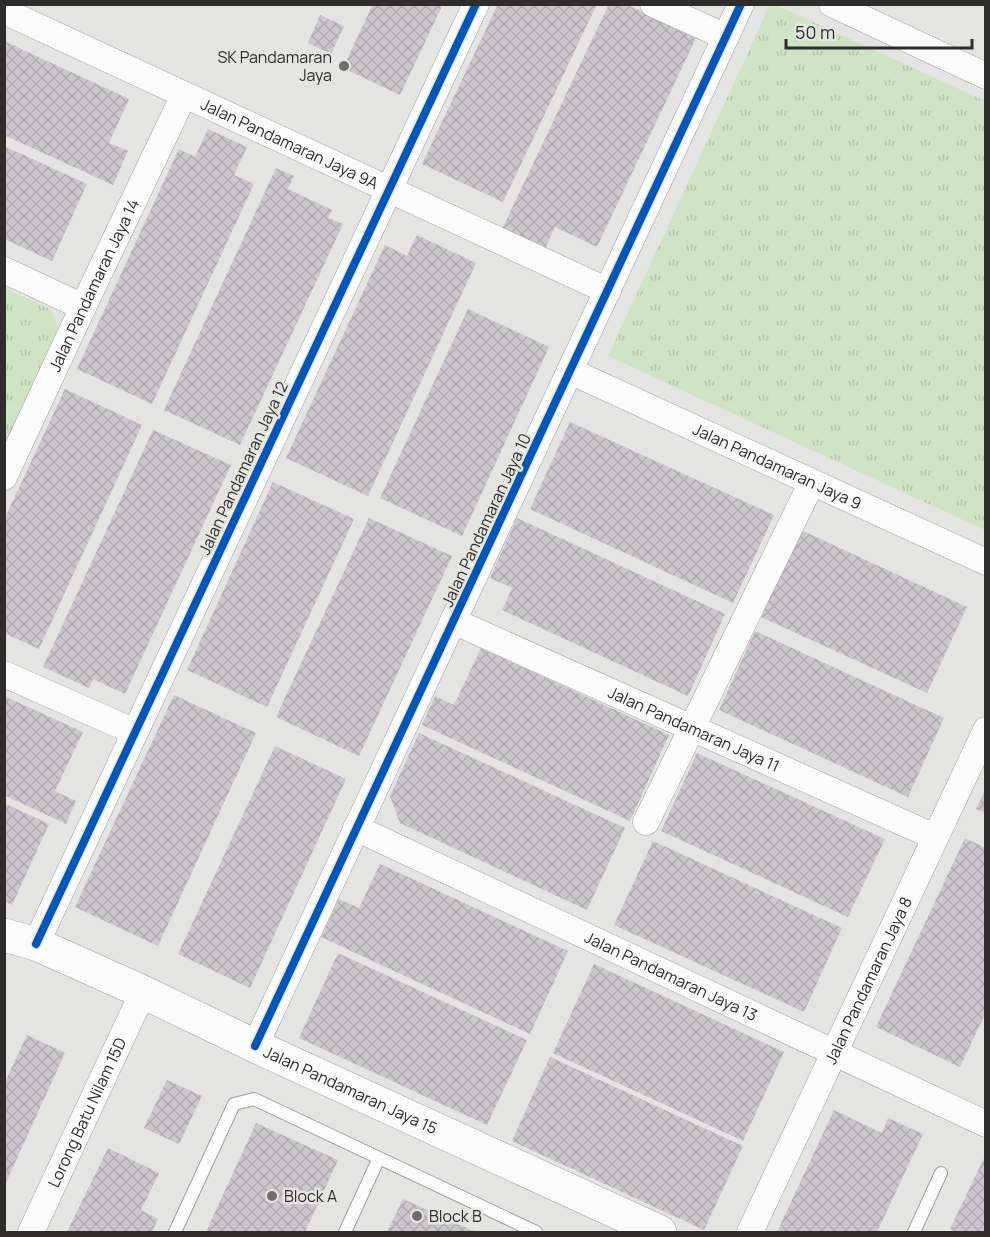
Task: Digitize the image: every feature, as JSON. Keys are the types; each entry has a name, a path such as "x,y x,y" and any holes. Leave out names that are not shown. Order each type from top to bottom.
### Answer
{"main road":[{"name":"Jalan Pandamaran Jaya 15","path":"4,935 36,944 143,992 660,1233"}],"street":[{"name":"Jalan Pandamaran Jaya 12","path":"36,944 476,4"},
{"path":"653,4 726,37"},
{"name":"Jalan Pandamaran Jaya 10","path":"255,1046 741,4"},
{"path":"832,4 986,76"},
{"name":"Jalan Pandamaran Jaya 9A","path":"4,11 608,291"},
{"name":"Jalan Pandamaran Jaya 14","path":"4,477 184,95"},
{"path":"4,270 83,307"},
{"name":"Jalan Pandamaran Jaya 9","path":"570,370 986,562"},
{"path":"646,822 812,482"},
{"name":"Jalan Pandamaran Jaya 11","path":"453,621 935,837"},
{"path":"4,674 135,732"},
{"name":"Jalan Pandamaran Jaya 8","path":"750,1233 986,730"},
{"name":"Jalan Pandamaran Jaya 13","path":"356,828 986,1124"},
{"name":"Lorong Batu Nilam 15D","path":"31,1233 143,992"}],"lane":[{"path":"175,1233 234,1104 254,1099 379,1158 510,1227 536,1233"},
{"path":"345,1233 379,1158"},
{"path":"914,1233 941,1173"}],"green space":[{"path":"770,5 776,5 985,101 985,530 608,356"},
{"path":"5,288 52,310 60,335 5,453"}],"building":[{"path":"373,4 443,4 400,95 343,68"},
{"path":"498,4 597,4 503,202 422,164"},
{"path":"609,4 626,4 696,38 597,247 555,227 545,249 502,229"},
{"path":"320,15 344,26 331,54 308,43"},
{"path":"4,41 129,99 109,143 128,151 113,185 4,135"},
{"path":"208,129 247,147 234,175 254,184 152,404 77,369 179,149 195,157"},
{"path":"4,146 87,184 52,261 4,239"},
{"path":"276,168 294,176 288,189 332,210 328,218 343,224 240,445 164,410"},
{"path":"417,235 476,263 368,496 286,458 385,245 407,256"},
{"path":"468,309 549,347 462,536 380,498"},
{"path":"65,389 142,425 39,649 4,633 4,520"},
{"path":"570,422 774,515 733,603 530,509"},
{"path":"153,430 231,465 125,694 93,679 89,688 43,667"},
{"path":"273,482 354,519 267,707 187,670"},
{"path":"369,518 452,556 359,756 276,717"},
{"path":"517,518 725,614 688,696 502,610 512,588 490,578"},
{"path":"801,530 967,607 927,693 761,617"},
{"path":"755,631 944,718 908,797 719,710"},
{"path":"481,648 669,735 630,821 422,725 435,696 454,705"},
{"path":"174,695 256,733 158,946 75,907"},
{"path":"4,696 83,732 55,791 76,801 66,824 4,795"},
{"path":"419,733 625,828 587,910 400,823 390,796"},
{"path":"275,746 346,779 250,988 178,954"},
{"path":"697,753 885,839 848,917 661,831"},
{"path":"986,788 986,813 976,809"},
{"path":"4,803 49,824 12,905 4,901"},
{"path":"965,838 986,848 986,1012 960,1067 876,1027"},
{"path":"653,841 842,928 804,1012 614,925"},
{"path":"380,864 568,951 530,1034 321,937 339,899 359,908"},
{"path":"338,953 527,1040 487,1125 299,1038"},
{"path":"594,964 784,1052 743,1141 553,1053"},
{"path":"27,1035 65,1053 4,1187 4,1084"},
{"path":"550,1057 743,1146 704,1230 512,1141"},
{"path":"167,1080 202,1096 179,1144 144,1128"},
{"path":"834,1110 882,1133 888,1118 923,1134 877,1232 777,1232"},
{"name":"Block A","path":"256,1123 338,1160 305,1232 206,1232"},
{"path":"108,1148 159,1173 141,1210 158,1219 152,1232 67,1232"},
{"path":"986,1154 986,1232 957,1232 950,1229"},
{"name":"Block B","path":"403,1199 476,1232 387,1232"}],"cycle path":[{"path":"36,944 476,4"},
{"path":"255,1046 741,4"}],"place":[{"name":"SK Pandamaran Jaya","path":"344,66"},
{"name":"Block A","path":"272,1196"},
{"name":"Block B","path":"417,1216"}]}
